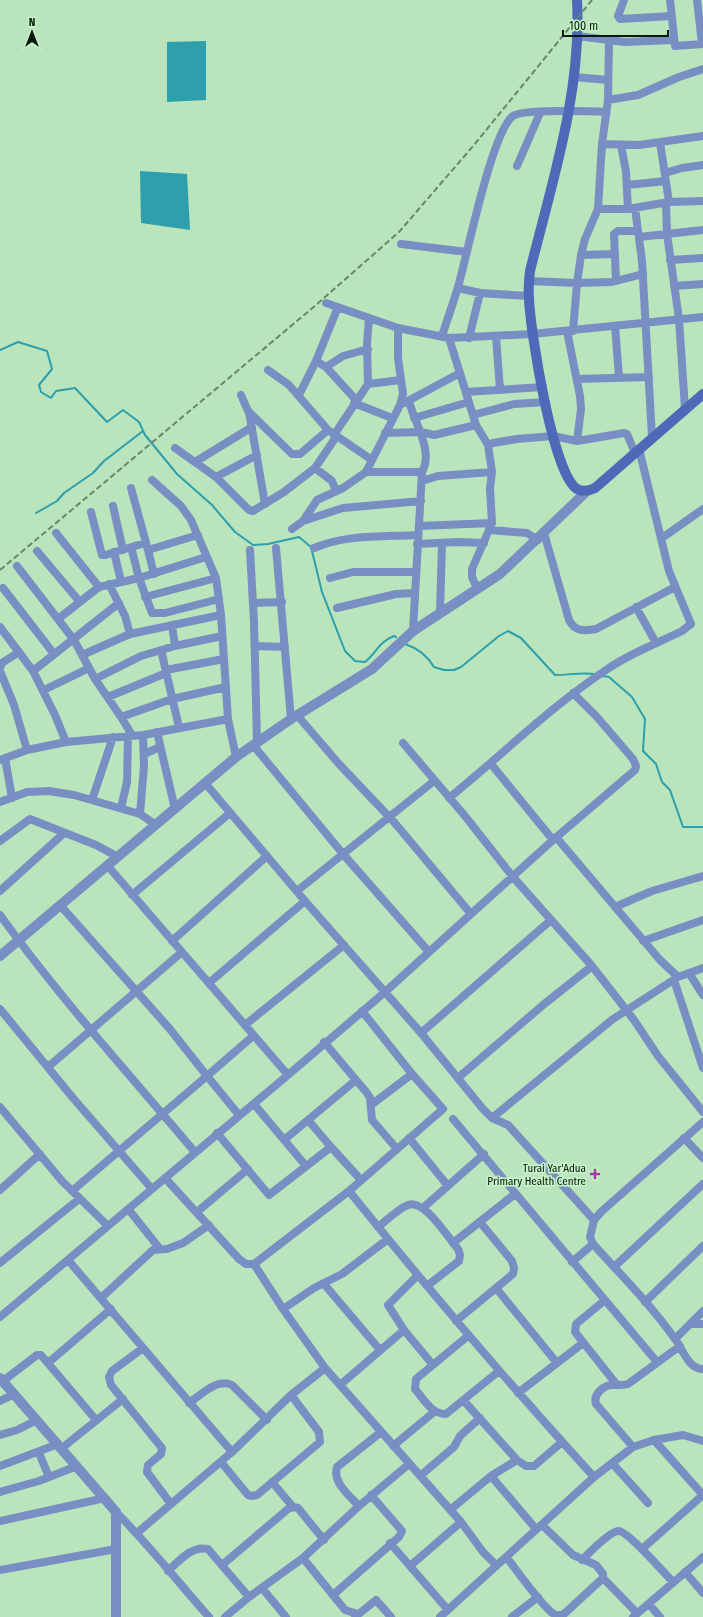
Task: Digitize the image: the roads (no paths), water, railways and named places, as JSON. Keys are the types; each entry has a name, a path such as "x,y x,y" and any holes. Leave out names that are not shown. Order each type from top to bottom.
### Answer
{"main road":[{"path":"577,0 577,36 574,77 569,110 529,281 528,296 532,334 552,436 567,477 578,490 587,491 595,488 703,394"}],"street":[{"path":"624,0 618,16 620,19 671,16"},
{"path":"670,0 673,40 676,46 703,44 697,0"},
{"path":"577,36 625,42 673,40"},
{"path":"577,441 581,409 570,331 581,255 585,239 598,209 601,183 602,144 608,100 609,41"},
{"path":"608,100 647,92 668,81 703,69"},
{"path":"574,77 608,80"},
{"path":"478,588 472,577 472,569 491,527 490,489 492,472 488,445 476,424 446,337 467,252 496,146 508,120 520,112 540,113 569,110 606,112"},
{"path":"517,166 540,113"},
{"path":"602,144 621,145 660,142 703,136"},
{"path":"660,142 666,177 668,202 667,234 679,318 685,409"},
{"path":"621,145 627,185 638,234 643,274 652,437"},
{"path":"627,185 666,177 682,168 703,165"},
{"path":"598,209 632,208 668,202 703,201"},
{"path":"616,281 614,234 618,232 667,234 703,230"},
{"path":"401,244 467,252"},
{"path":"581,255 615,254"},
{"path":"670,260 703,258"},
{"path":"529,281 577,283 616,281 643,274"},
{"path":"674,286 703,284"},
{"path":"458,288 480,293 528,296"},
{"path":"469,338 480,293"},
{"path":"326,303 398,328 446,337 469,338 570,331 679,318 703,317"},
{"path":"299,395 316,360 338,307"},
{"path":"175,448 216,477 249,510 256,510 284,492 315,468 333,434 368,384 369,318"},
{"path":"615,326 619,377"},
{"path":"303,521 314,503 336,492 366,472 400,404 403,394 398,328"},
{"path":"496,337 500,390"},
{"path":"326,367 343,356 368,349"},
{"path":"316,360 326,367 355,401 392,418"},
{"path":"268,370 289,385 333,434 372,460"},
{"path":"400,404 409,401 460,374"},
{"path":"577,379 649,377"},
{"path":"368,384 401,380"},
{"path":"466,392 543,387"},
{"path":"241,395 248,411 252,428 257,455 259,480 265,504"},
{"path":"409,401 414,418 421,432 424,445 425,467 422,472 415,572 413,631"},
{"path":"414,418 469,402"},
{"path":"473,415 514,404 546,402"},
{"path":"248,411 292,454 300,454 333,434"},
{"path":"385,433 421,432 434,435 476,424"},
{"path":"195,462 252,428"},
{"path":"449,798 573,693 609,667 682,631 691,624 669,571 662,538 637,451 626,433 577,441 552,436 517,439 488,445"},
{"path":"216,477 257,455"},
{"path":"315,468 332,481 336,492"},
{"path":"366,472 422,472"},
{"path":"422,481 438,476 492,472"},
{"path":"152,480 181,506 192,520 206,557 216,578 221,615 228,719 236,757"},
{"path":"131,488 154,574"},
{"path":"0,956 236,757 294,717 372,669 413,631 500,574 587,491"},
{"path":"292,529 303,521 343,508 421,501"},
{"path":"113,506 150,611 156,614 219,599"},
{"path":"662,538 703,509"},
{"path":"91,512 102,554 127,548 146,547 198,535"},
{"path":"314,548 328,542 351,538 418,531 491,527 527,532 541,536"},
{"path":"56,533 98,586"},
{"path":"541,536 572,626 576,629 586,631 596,629 675,587"},
{"path":"417,544 442,542 484,543"},
{"path":"440,612 442,542"},
{"path":"276,548 285,647 294,717 389,816 472,914"},
{"path":"250,550 255,646 255,743 343,854 429,952"},
{"path":"37,551 79,601"},
{"path":"114,552 120,581"},
{"path":"58,619 98,586 154,574 206,557"},
{"path":"17,566 74,640 95,679 121,717 130,736 127,782 121,808"},
{"path":"330,578 353,572 415,572"},
{"path":"145,597 216,578"},
{"path":"109,584 119,603 130,634"},
{"path":"3,588 54,654"},
{"path":"337,608 396,594 414,593"},
{"path":"253,603 282,602"},
{"path":"33,671 119,603"},
{"path":"636,607 656,643"},
{"path":"82,655 130,634 221,615"},
{"path":"172,625 175,646"},
{"path":"0,627 33,671 44,690 66,742"},
{"path":"95,679 141,656 175,646 222,636"},
{"path":"255,646 285,647"},
{"path":"161,650 179,728"},
{"path":"19,652 2,663 0,670 14,705 27,750"},
{"path":"108,697 166,672 224,659"},
{"path":"44,690 90,668"},
{"path":"121,717 172,699 226,687"},
{"path":"0,1317 129,1210 152,1188 254,1104 324,1042 385,992 554,839 635,770 636,766 633,759 597,717 573,693"},
{"path":"12,798 2,759 27,750 66,742 143,735 228,719"},
{"path":"157,732 175,809"},
{"path":"140,814 144,754 143,735"},
{"path":"92,800 113,737"},
{"path":"403,743 513,877 592,966 626,1010 658,1056 703,1112"},
{"path":"144,754 160,746"},
{"path":"491,764 676,979 703,1068"},
{"path":"297,891 434,781"},
{"path":"205,783 305,901 459,1077 476,1101 492,1118 508,1125 594,1220"},
{"path":"0,802 27,792 50,791 92,800 140,814 156,825"},
{"path":"132,895 230,813"},
{"path":"0,841 30,819 64,834 96,845 118,857"},
{"path":"0,890 64,834"},
{"path":"172,941 267,856"},
{"path":"107,866 288,1075"},
{"path":"615,907 652,891 703,876"},
{"path":"209,983 305,901"},
{"path":"60,905 136,993 169,1028 239,1115"},
{"path":"0,915 18,940 92,1030 195,1152"},
{"path":"421,1033 551,920"},
{"path":"643,941 703,920"},
{"path":"245,1025 344,945"},
{"path":"48,1067 182,952"},
{"path":"459,1077 543,1005 592,966"},
{"path":"492,1118 626,1010 676,979 703,968"},
{"path":"689,973 703,995"},
{"path":"0,1009 152,1188"},
{"path":"165,1178 246,1264 254,1264 349,1191 443,1109 412,1074 362,1011"},
{"path":"72,1191 253,1036"},
{"path":"324,1042 370,1098 372,1120 397,1149"},
{"path":"371,1105 412,1074"},
{"path":"284,1140 356,1080"},
{"path":"254,1104 306,1166"},
{"path":"1,1112 79,1199 108,1226"},
{"path":"453,1119 484,1154 515,1194 657,1362"},
{"path":"308,1120 361,1180"},
{"path":"703,1122 612,1202 594,1220 590,1237 593,1244 645,1302 678,1343 693,1366 703,1369"},
{"path":"217,1133 269,1195 331,1147"},
{"path":"409,1138 448,1186"},
{"path":"684,1138 703,1158"},
{"path":"0,1190 40,1154"},
{"path":"424,1207 484,1154"},
{"path":"197,1212 248,1169"},
{"path":"614,1267 703,1184"},
{"path":"349,1191 456,1321 518,1393 594,1477"},
{"path":"453,1244 515,1194"},
{"path":"0,1263 79,1199"},
{"path":"378,1227 408,1204 416,1204 424,1207 460,1255 460,1261 427,1286"},
{"path":"129,1210 160,1249"},
{"path":"456,1321 513,1274 514,1268 512,1262 480,1222"},
{"path":"101,1298 153,1250 167,1249 183,1242 209,1225"},
{"path":"283,1309 314,1288 342,1274 388,1239"},
{"path":"572,1262 593,1244"},
{"path":"645,1302 703,1246"},
{"path":"68,1260 232,1452"},
{"path":"254,1264 283,1309 325,1368 461,1522 483,1552 496,1565"},
{"path":"418,1274 389,1302 388,1305 404,1330 433,1365"},
{"path":"324,1284 380,1350"},
{"path":"496,1288 557,1363"},
{"path":"604,1300 574,1328 574,1332 617,1385"},
{"path":"48,1362 111,1309"},
{"path":"633,1447 596,1404 594,1399 596,1394 610,1384 628,1384 657,1362 678,1343 690,1324 703,1311"},
{"path":"690,1324 703,1324"},
{"path":"340,1385 404,1330"},
{"path":"469,1335 416,1379 414,1384 415,1389 434,1412 446,1414 464,1401 499,1370"},
{"path":"518,1393 583,1343"},
{"path":"142,1348 112,1371 109,1377 111,1385 162,1448 161,1454 148,1465 147,1472 171,1504"},
{"path":"96,1420 41,1355 37,1355 1,1379 209,1617"},
{"path":"137,1533 221,1462 267,1420 291,1395 325,1368"},
{"path":"189,1403 219,1383 226,1382 232,1385 267,1420"},
{"path":"0,1401 15,1394"},
{"path":"221,1462 248,1495 252,1496 272,1482 320,1442 318,1432 291,1395"},
{"path":"0,1466 60,1446 123,1399"},
{"path":"464,1401 517,1460 526,1466 534,1466 562,1442"},
{"path":"393,1446 434,1412"},
{"path":"420,1476 451,1450 460,1436 480,1418"},
{"path":"0,1435 17,1430 37,1420"},
{"path":"359,1506 336,1480 335,1473 337,1467 380,1432"},
{"path":"440,1617 496,1565 507,1558 594,1477 633,1447 654,1440 683,1435 703,1441"},
{"path":"642,1549 703,1495 654,1440"},
{"path":"39,1453 49,1477"},
{"path":"450,1510 491,1476 517,1460"},
{"path":"612,1463 648,1503"},
{"path":"225,1617 249,1597 303,1558 371,1495 409,1464"},
{"path":"0,1492 49,1477 77,1466"},
{"path":"491,1476 539,1527 573,1555 596,1565 603,1574 603,1578 635,1615 703,1557"},
{"path":"272,1482 293,1507 298,1508 324,1540"},
{"path":"333,1595 390,1543 399,1537 402,1531 371,1495"},
{"path":"0,1521 105,1498"},
{"path":"222,1565 288,1509 293,1507"},
{"path":"116,1512 116,1617"},
{"path":"410,1566 461,1522"},
{"path":"582,1560 612,1533 618,1530 624,1532 642,1549 673,1582"},
{"path":"390,1543 448,1610"},
{"path":"168,1571 194,1549 201,1547 208,1549 249,1597"},
{"path":"0,1570 116,1549"},
{"path":"303,1558 345,1610 357,1616 376,1600 391,1617"},
{"path":"507,1558 538,1597 554,1614 564,1614 603,1578"},
{"path":"685,1572 703,1593"},
{"path":"262,1588 286,1617"},
{"path":"512,1617 538,1597"},
{"path":"649,1604 660,1617"}],"water":[{"path":"206,41 206,100 167,102 167,42"},
{"path":"140,171 187,174 190,230 141,223"}],"waterway":[{"path":"0,350 18,342 47,351 52,369 39,385 41,392 51,398 56,391 75,388 107,422 123,410 139,422 145,435 177,474 212,505 235,532 253,545 268,544 299,537 311,547 322,592 345,651 355,661 365,662 381,644 389,638 394,636 396,637"},
{"path":"36,513 57,501 64,493 93,473 104,461 143,431"},
{"path":"405,644 421,652 434,667 444,670 454,670 461,667 499,636 508,631 521,638 555,675 584,673 594,674"},
{"path":"603,676 609,677 632,697 645,719 643,751 656,764 662,782 670,790 683,827 703,827"}],"railway":[{"path":"0,570 316,305 399,232 474,145 592,0"}],"place":[{"name":"Turai Yar'Adua Primary Health Centre","path":"595,1174"}]}
